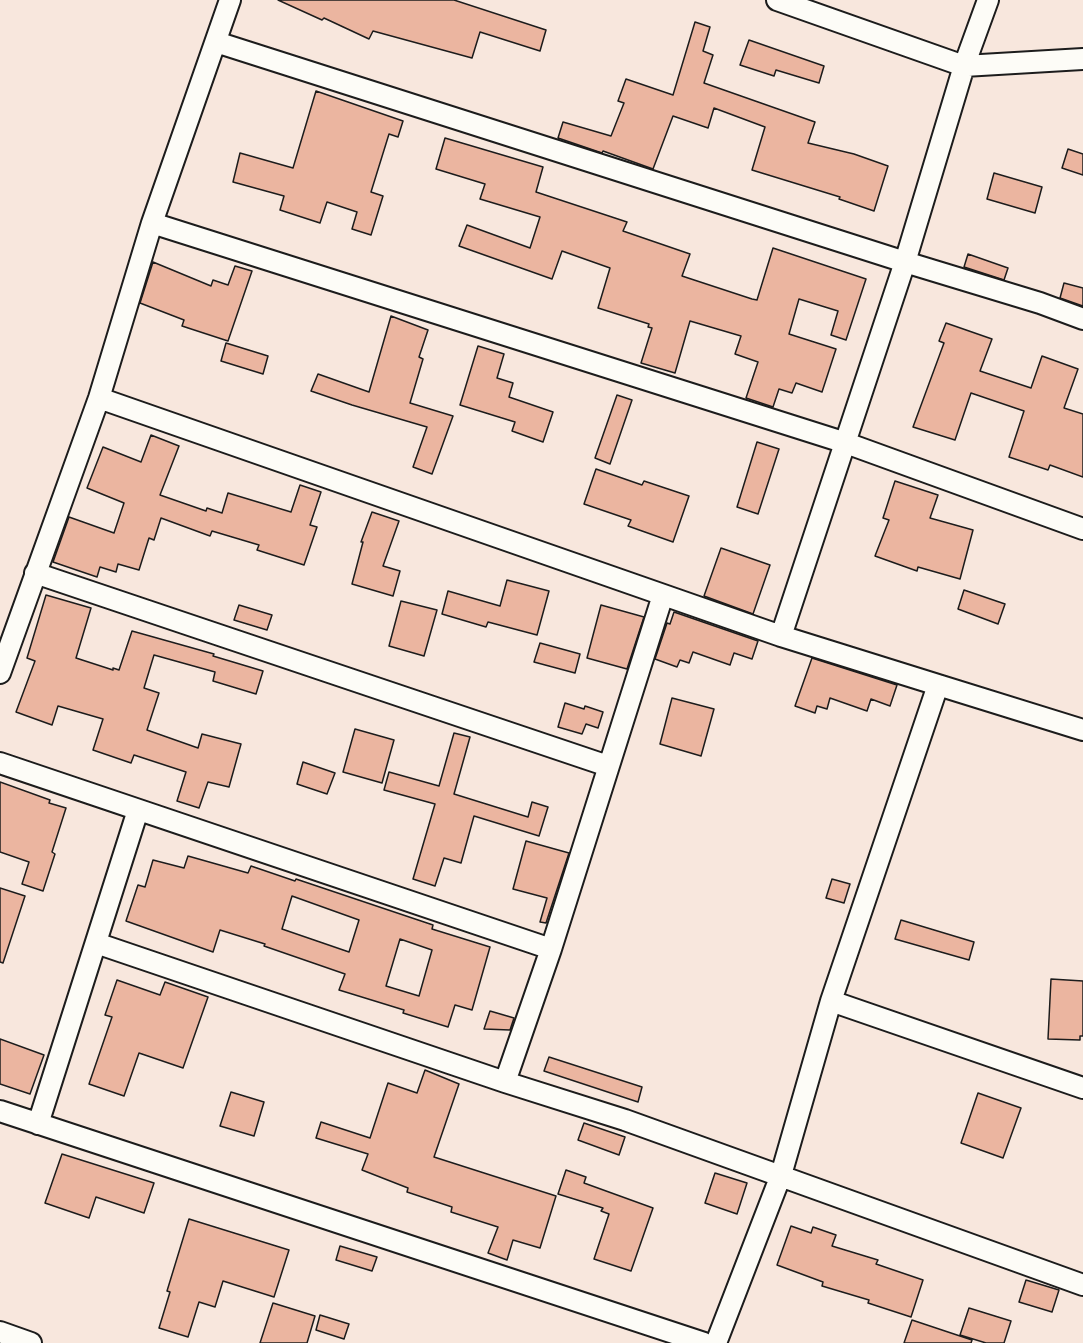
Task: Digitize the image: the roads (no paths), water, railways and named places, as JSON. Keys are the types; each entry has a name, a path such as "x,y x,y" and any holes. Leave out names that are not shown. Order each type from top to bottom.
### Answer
{"street":[{"path":"0,673 99,398 152,223 230,0"},
{"path":"777,0 964,66 1083,59"},
{"path":"781,636 905,262 964,66 988,0"},
{"path":"216,42 1040,303 1083,319"},
{"path":"152,223 846,443 1083,529"},
{"path":"99,398 781,636 1083,730"},
{"path":"35,573 608,766"},
{"path":"505,1082 551,949 663,595"},
{"path":"716,1343 781,1175 831,1001 938,685"},
{"path":"0,763 551,949"},
{"path":"38,1124 138,810"},
{"path":"96,944 505,1082 625,1120 1083,1285"},
{"path":"831,1001 1083,1088"},
{"path":"0,1111 704,1343"},
{"path":"0,1332 31,1343"}]}
